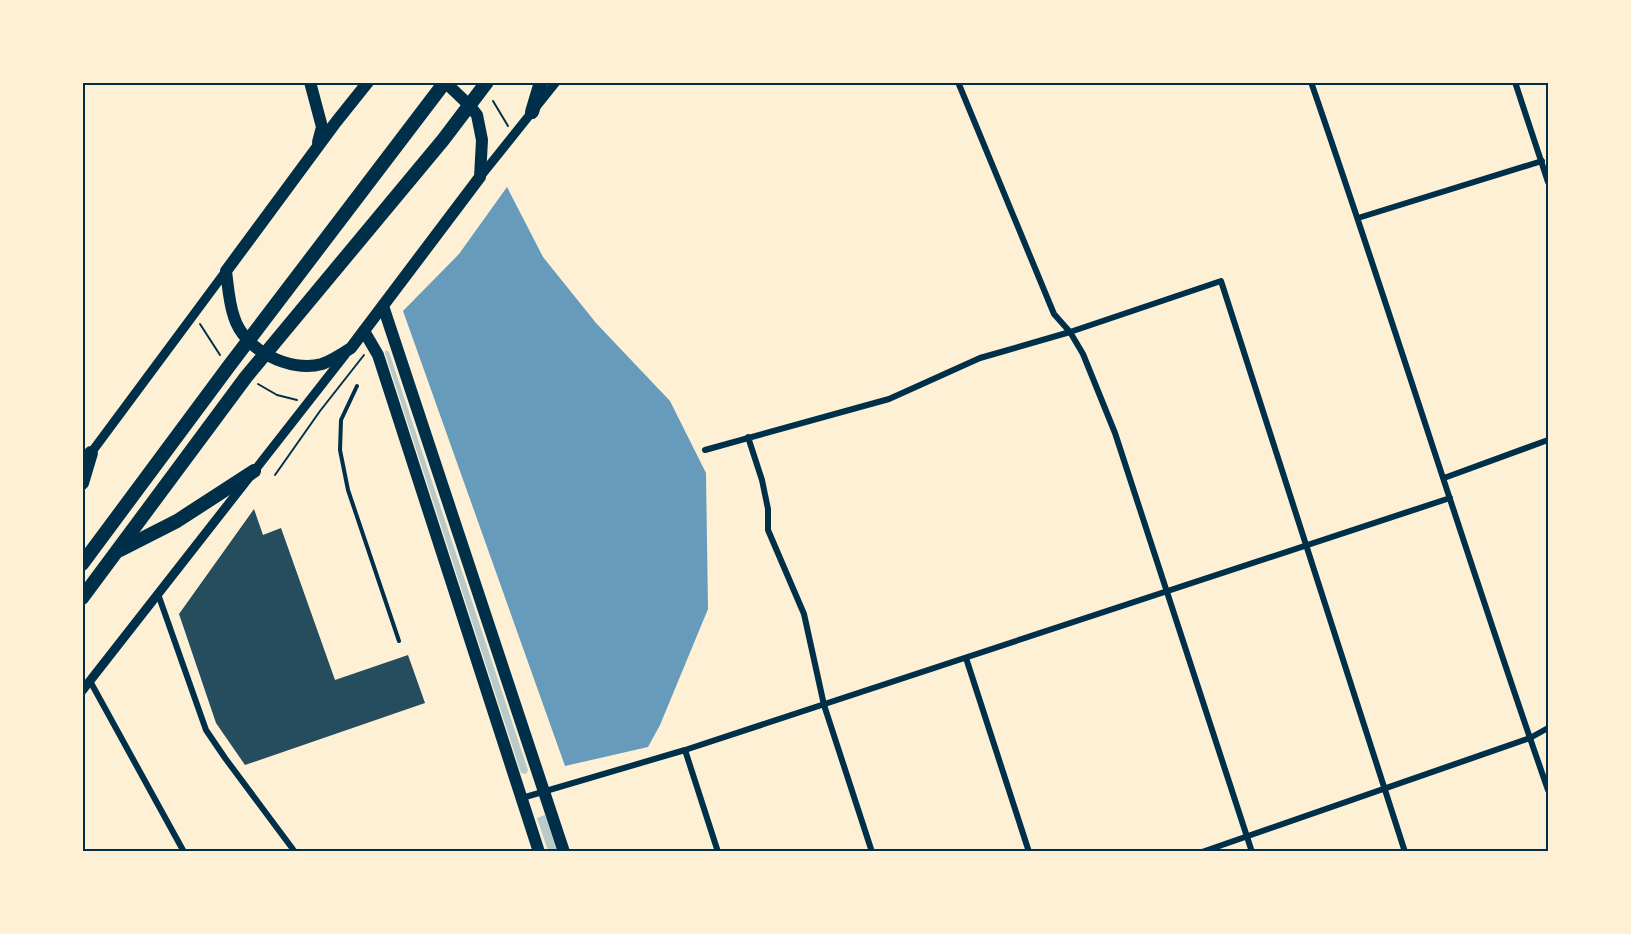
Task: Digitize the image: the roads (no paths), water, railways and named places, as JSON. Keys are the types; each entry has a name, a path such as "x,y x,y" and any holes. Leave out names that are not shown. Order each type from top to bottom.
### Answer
{"highway":[{"path":"82,564 445,82"},
{"path":"82,598 246,377 443,140 488,82"},
{"path":"532,112 541,82"},
{"path":"82,483 91,453"},
{"path":"116,552 177,521 255,471"}],"main road":[{"path":"310,82 322,127 316,149"},
{"path":"368,82 226,271 234,318 248,341 266,355 301,365 320,364 334,359 351,348 480,177 482,140 477,115 445,82"},
{"path":"383,306 564,852"},
{"path":"364,332 378,355 539,852"}],"street":[{"path":"480,177 556,82"},
{"path":"958,82 1054,314 1070,332 1083,354 1115,433 1252,852"},
{"path":"1311,82 1359,218 1548,790"},
{"path":"1515,82 1548,182"},
{"path":"1359,218 1542,161"},
{"path":"82,465 226,271"},
{"path":"705,450 889,399 980,358 1070,332 1221,281 1405,852"},
{"path":"82,691 351,348"},
{"path":"748,437 762,480 768,508 768,530 804,614 824,705 872,852"},
{"path":"1444,478 1548,440"},
{"path":"521,798 685,750 1450,498"},
{"path":"158,594 206,730 295,852"},
{"path":"966,658 1029,852"},
{"path":"90,681 184,852"},
{"path":"1202,852 1530,738 1548,728"},
{"path":"685,750 718,852"}],"lane":[{"path":"357,386 341,420 340,450 348,490 399,640"}],"water":[{"path":"507,187 543,257 596,323 670,401 706,473 708,609 660,725 648,747 565,766 403,311 459,254"}]}
